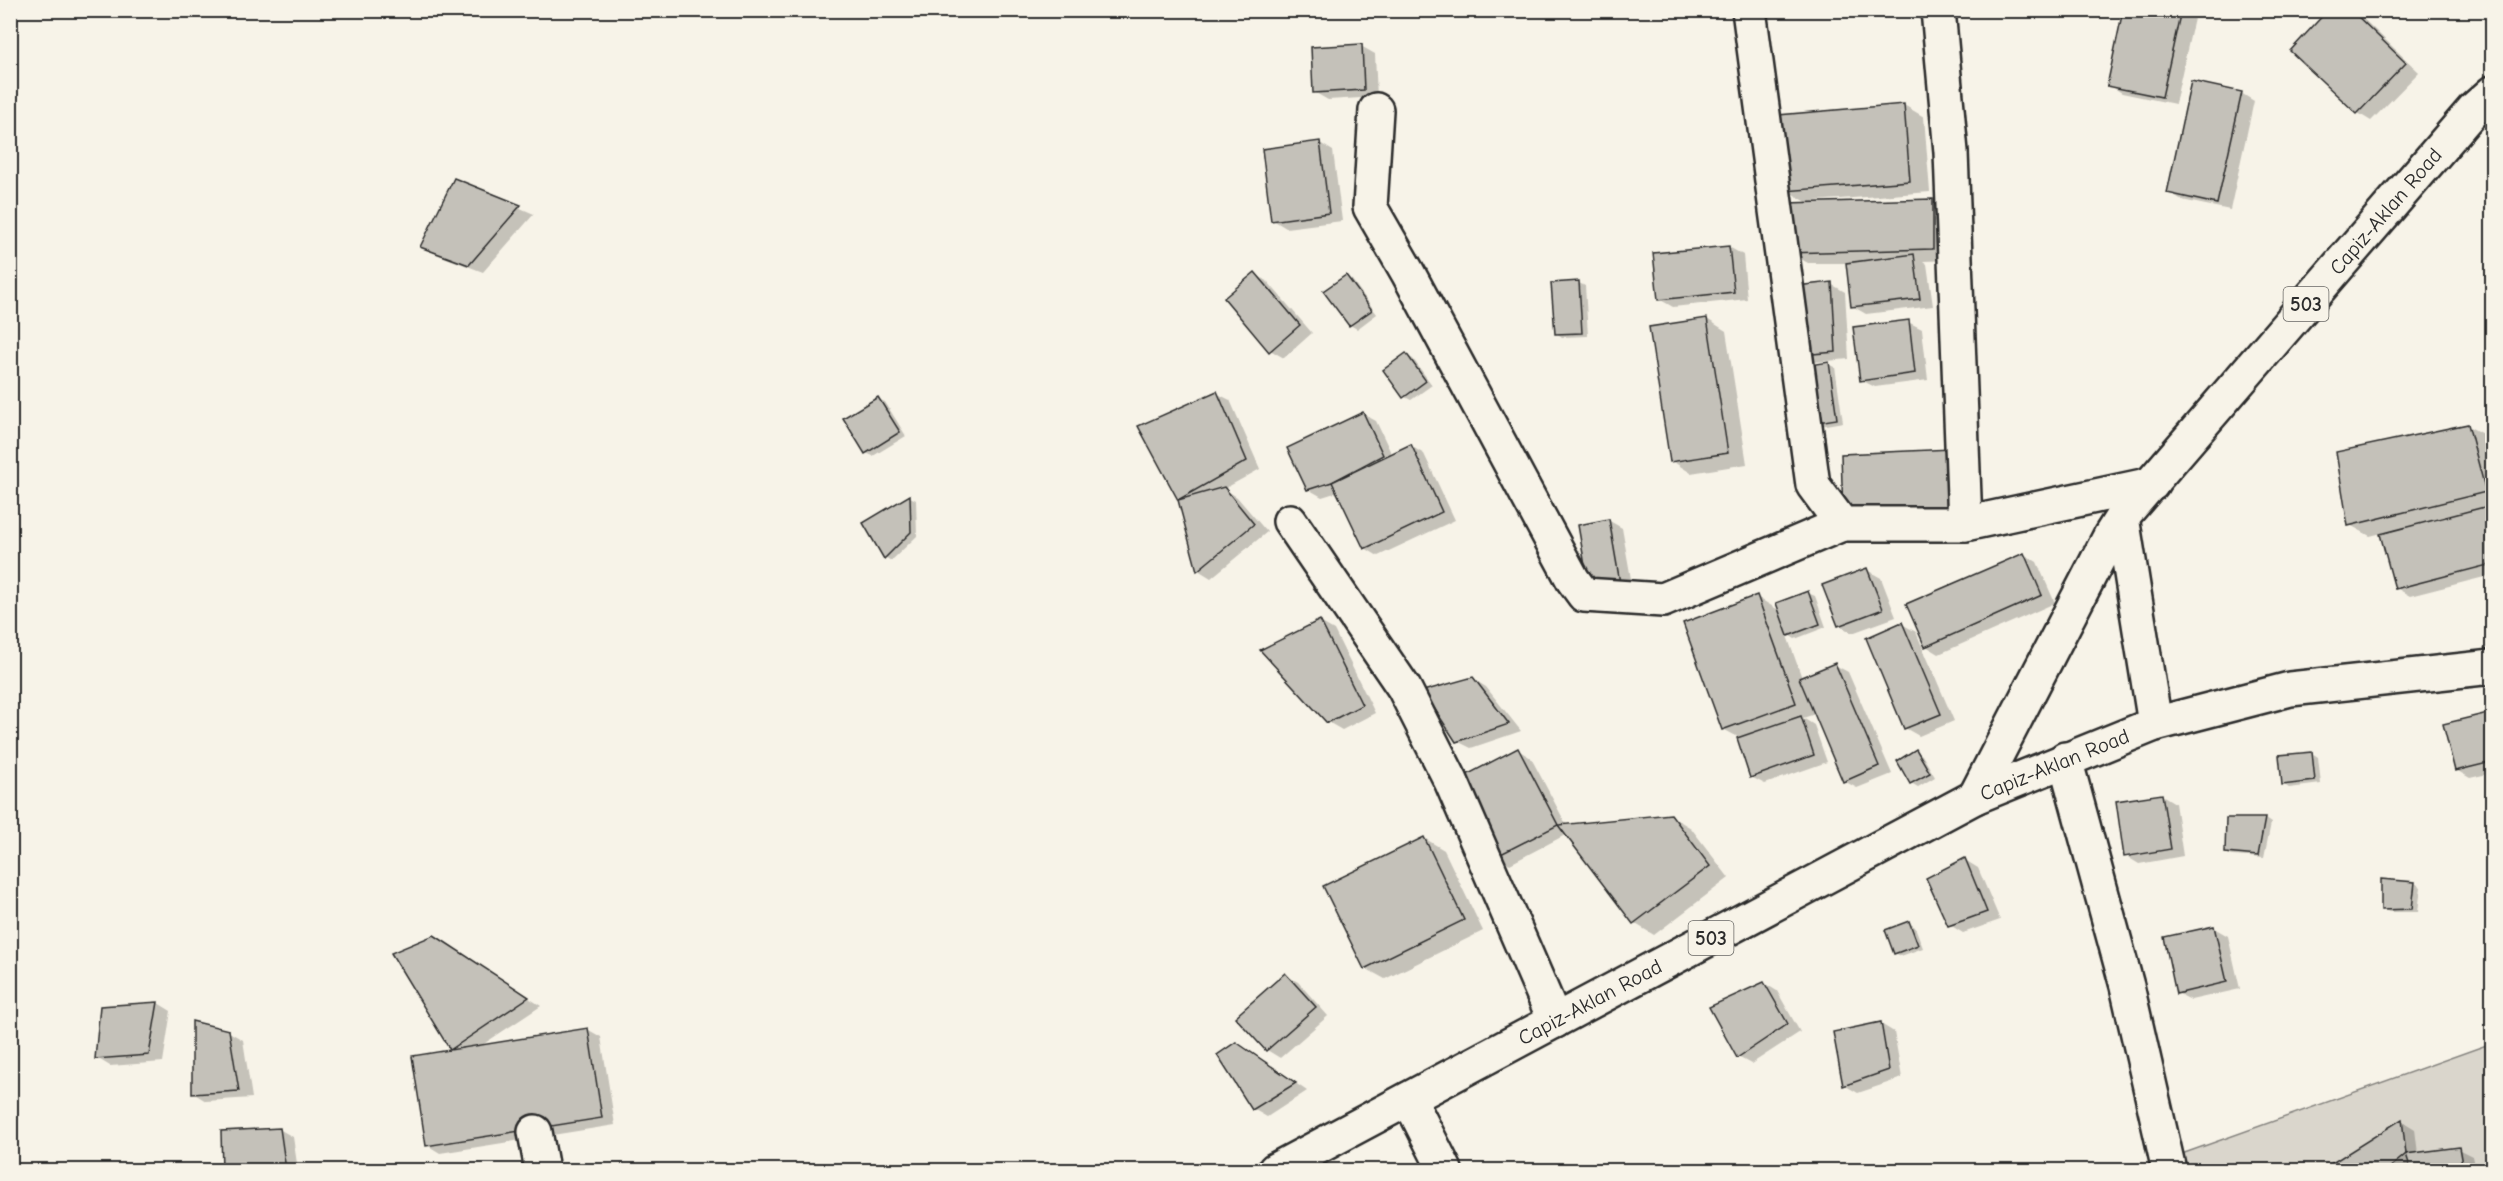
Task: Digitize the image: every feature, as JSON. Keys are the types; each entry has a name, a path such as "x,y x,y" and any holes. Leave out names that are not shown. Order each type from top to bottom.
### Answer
{"street":[{"path":"1749,10 1813,485 1842,524"},
{"path":"1938,10 1951,152 1965,524"},
{"name":"Capiz-Aklan Road","path":"1275,1170 1976,797 2155,724 2122,518 2474,109 2493,93"},
{"path":"1376,110 1370,207 1408,273 1573,580 1584,595 1664,600 1842,524 1965,524 2152,484"},
{"name":"503","path":"1976,797 2110,536 2122,518"},
{"path":"1290,521 1404,688 1451,781 1555,1021"},
{"path":"2155,724 2290,689 2493,668"},
{"path":"2065,759 2127,986 2169,1170"},
{"path":"1409,1099 1445,1170"},
{"path":"535,1132 542,1170"}],"shaded area":[{"path":"2492,1043 2492,1170 2137,1170"}],"building":[{"path":"2123,10 2181,10 2162,97 2107,86"},
{"path":"2328,10 2351,10 2406,63 2357,114 2290,51"},
{"path":"1362,44 1364,90 1313,93 1311,47"},
{"path":"2191,81 2242,92 2217,204 2167,193"},
{"path":"1904,104 1910,181 1785,191 1778,115"},
{"path":"1320,141 1329,213 1271,221 1262,149"},
{"path":"454,178 521,205 469,265 420,247"},
{"path":"1933,199 1933,249 1786,253 1786,203"},
{"path":"1729,246 1734,292 1658,300 1653,253"},
{"path":"1914,254 1920,299 1851,307 1846,263"},
{"path":"1255,272 1300,325 1269,352 1224,298"},
{"path":"1346,275 1372,310 1349,326 1323,291"},
{"path":"1579,281 1582,333 1555,334 1551,283"},
{"path":"1832,282 1836,352 1801,355 1796,286"},
{"path":"1707,318 1728,453 1670,462 1649,327"},
{"path":"1909,320 1915,373 1860,381 1853,327"},
{"path":"1406,353 1426,381 1403,398 1383,370"},
{"path":"1829,362 1837,419 1812,423 1804,366"},
{"path":"1217,391 1247,461 1178,500 1138,426"},
{"path":"878,397 900,432 865,454 843,418"},
{"path":"1363,412 1383,455 1332,482 1307,490 1287,448"},
{"path":"2468,424 2486,492 2348,526 2336,452"},
{"path":"1411,444 1442,512 1364,549 1332,482"},
{"path":"1952,449 1954,509 1843,514 1841,454"},
{"path":"1224,487 1254,524 1197,571 1178,500"},
{"path":"910,495 911,532 884,559 863,523"},
{"path":"2492,505 2492,564 2395,589 2380,534"},
{"path":"1609,519 1620,583 1589,589 1578,525"},
{"path":"2024,553 2042,595 1925,647 1906,604"},
{"path":"1867,568 1883,609 1838,626 1822,585"},
{"path":"1808,591 1820,624 1788,636 1776,603"},
{"path":"1757,595 1796,703 1722,730 1683,623"},
{"path":"1320,620 1362,705 1327,723 1260,650"},
{"path":"1902,622 1941,714 1904,729 1866,638"},
{"path":"1835,663 1879,766 1843,782 1799,678"},
{"path":"1473,677 1509,724 1456,742 1423,691"},
{"path":"2492,712 2492,762 2455,771 2443,724"},
{"path":"1801,716 1814,755 1750,778 1737,738"},
{"path":"1518,748 1558,825 1495,857 1455,781"},
{"path":"1916,749 1930,773 1910,784 1897,761"},
{"path":"2312,752 2315,781 2282,785 2279,755"},
{"path":"2162,794 2171,849 2124,857 2116,801"},
{"path":"1671,814 1710,866 1633,924 1558,825"},
{"path":"2226,818 2265,818 2258,856 2225,853"},
{"path":"1424,837 1464,920 1364,969 1323,886"},
{"path":"1965,858 1987,912 1948,926 1926,878"},
{"path":"2381,879 2415,882 2412,909 2381,910"},
{"path":"1909,921 1918,945 1894,954 1885,930"},
{"path":"2214,926 2227,982 2176,994 2164,937"},
{"path":"434,935 529,997 450,1050 391,953"},
{"path":"1285,973 1316,1007 1266,1051 1235,1017"},
{"path":"1764,982 1788,1024 1737,1058 1709,1007"},
{"path":"158,1002 149,1055 95,1059 100,1006"},
{"path":"192,1021 229,1030 239,1091 192,1094"},
{"path":"1881,1022 1889,1070 1843,1086 1833,1032"},
{"path":"588,1028 602,1118 426,1146 412,1056"},
{"path":"1236,1042 1296,1083 1252,1110 1217,1055"},
{"path":"2402,1119 2406,1154 2387,1170 2321,1170"},
{"path":"280,1128 286,1170 222,1170 221,1131"},
{"path":"2459,1147 2463,1170 2411,1170 2406,1154"}]}
